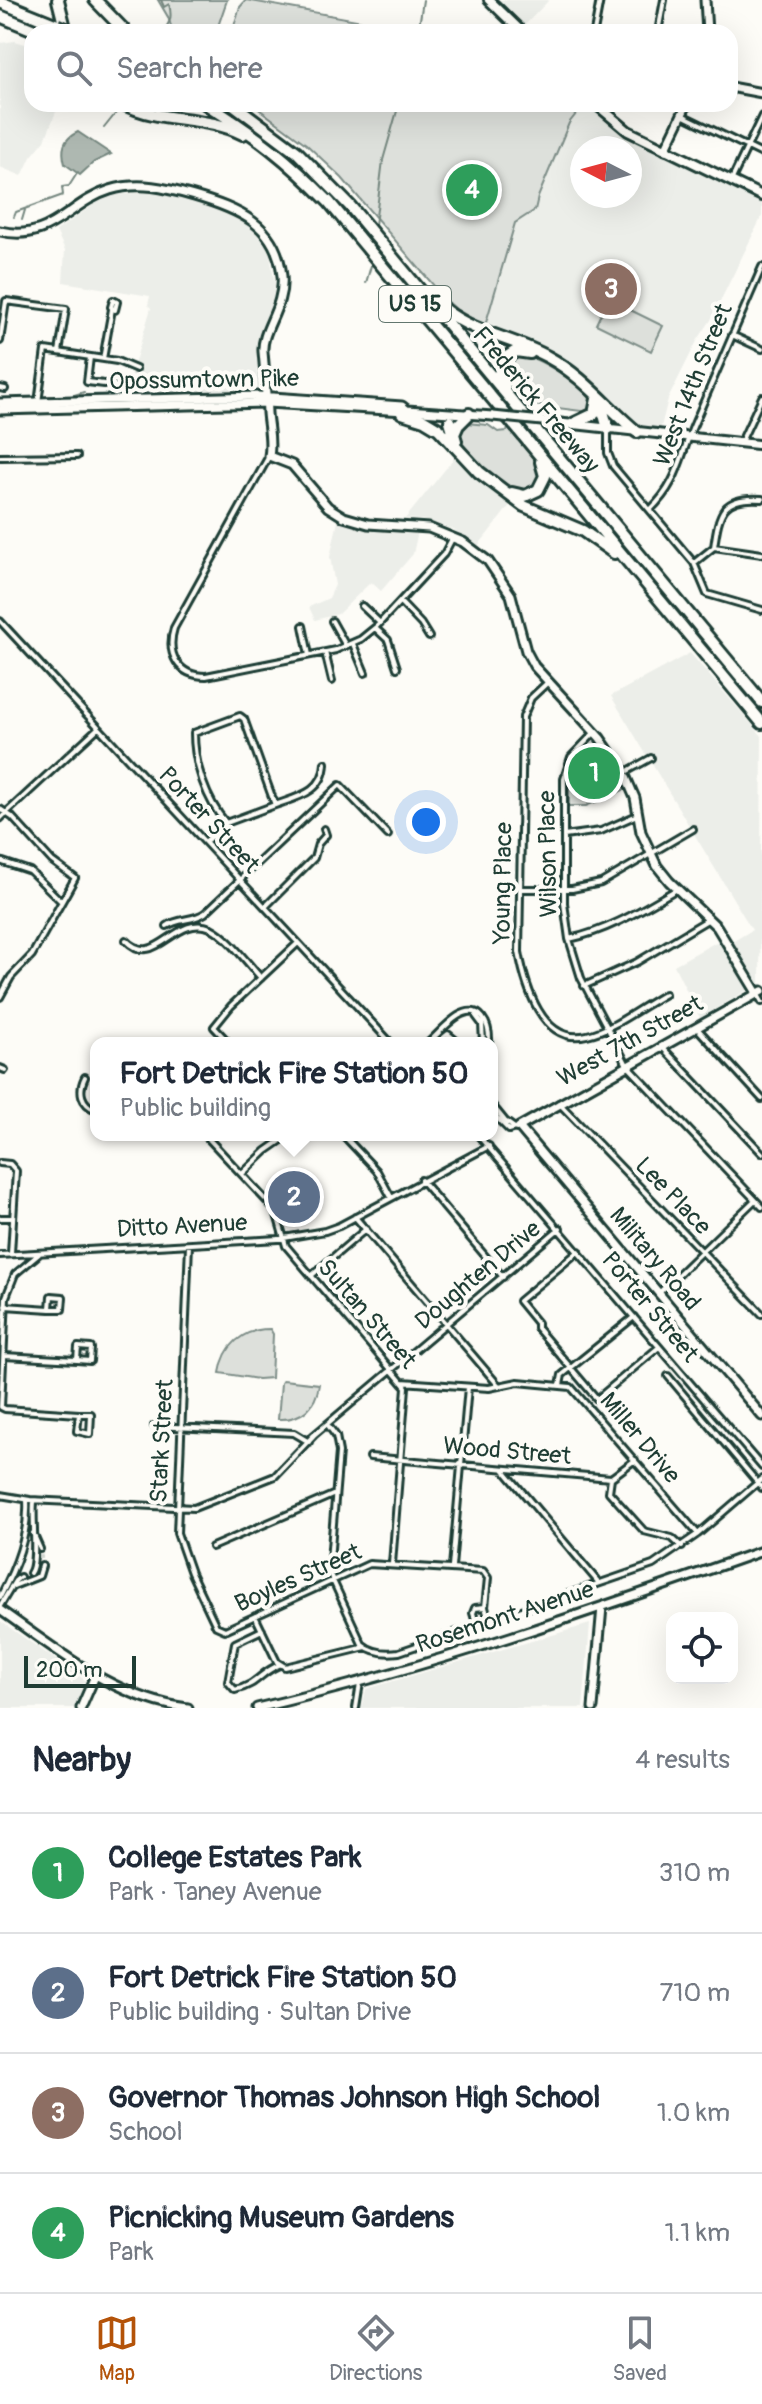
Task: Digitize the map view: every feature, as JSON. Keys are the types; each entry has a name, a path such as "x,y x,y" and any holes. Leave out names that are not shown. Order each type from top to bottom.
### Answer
{"highway":[{"path":"58,0 60,24"},
{"path":"95,0 118,24"},
{"path":"0,2 50,24"},
{"path":"0,16 24,26"},
{"path":"145,112 230,128 298,169"},
{"name":"US 15","path":"219,112 256,135 298,169"},
{"name":"Frederick Freeway","path":"244,112 280,137 316,169 350,206 762,702"},
{"name":"Frederick Freeway","path":"298,169 352,228 762,723"},
{"path":"414,284 466,324 520,344 556,362 583,381 637,432"},
{"path":"516,407 500,378 499,369 506,357 520,350 560,370 597,399 604,409 608,429"},
{"path":"573,424 594,414 597,399"},
{"path":"608,406 611,421 608,429"},
{"path":"404,411 452,437 482,469 512,493 521,496 529,496 538,490 545,476 543,466 528,441"},
{"path":"452,437 469,414"},
{"path":"451,417 448,427 452,437 471,464 496,486 524,506 598,540 634,570"}],"main road":[{"path":"489,0 514,24"},
{"path":"605,112 620,126 762,196"}],"street":[{"path":"595,24 599,0"},
{"path":"660,24 664,0"},
{"path":"705,0 706,24"},
{"path":"738,88 762,93"},
{"path":"665,150 683,112"},
{"path":"682,115 762,154"},
{"path":"731,181 762,116"},
{"path":"0,231 23,234 39,231 94,197 129,186 169,189 232,208 262,229 278,258 282,276 281,293 264,357 269,456 174,628 172,654 185,671 206,676 353,644 375,628 400,602 444,554 454,537"},
{"name":"West 14th Street","path":"650,510 670,487 688,437 762,267"},
{"path":"0,341 6,301 66,309 59,352"},
{"path":"103,359 112,309"},
{"path":"732,335 762,349"},
{"path":"38,406 45,350 103,359 136,369"},
{"path":"85,391 90,357"},
{"path":"87,382 113,385"},
{"path":"741,443 762,397"},
{"name":"Opossumtown Pike","path":"0,410 38,406 267,400 451,417 469,414 493,416 762,445"},
{"name":"Opossumtown Pike","path":"0,403 38,406"},
{"path":"608,429 610,460 694,563 707,594 762,610"},
{"path":"0,457 77,456"},
{"path":"269,456 292,465 328,507 349,519 368,524 421,526 454,537 488,561 504,582 516,606 529,658 547,683 595,732 624,773 635,798 637,815 651,855 677,889 717,927 760,992 762,1002"},
{"path":"694,563 714,547 718,516 727,505 744,498 762,499"},
{"path":"714,547 762,554"},
{"path":"400,602 421,623 429,637"},
{"path":"362,606 380,623"},
{"name":"Porter Street","path":"0,621 385,1037"},
{"path":"332,621 346,646"},
{"path":"303,626 309,655"},
{"path":"375,628 388,640 397,668"},
{"path":"353,644 365,673"},
{"path":"325,652 332,681"},
{"name":"Young Place","path":"547,683 531,698 523,717 519,952 528,988 540,1012 555,1030 570,1036 586,1036 605,1028"},
{"path":"226,823 212,804 195,754 194,733 237,716 244,719 275,805"},
{"path":"0,819 98,728"},
{"name":"Wilson Place","path":"595,732 571,757 565,771 564,889 569,939 584,986 627,1065 762,1207"},
{"path":"624,773 651,758"},
{"path":"205,842 226,823 315,788 323,777 325,763"},
{"path":"167,926 175,921 198,917 340,785 388,835"},
{"path":"0,809 52,861 75,878 32,955 11,977 0,997"},
{"path":"564,836 601,831 637,815"},
{"path":"265,907 314,858 327,833 324,829"},
{"path":"520,889 564,889 601,883 693,829"},
{"path":"0,861 30,871 61,901"},
{"path":"569,939 603,930 677,889"},
{"path":"584,986 637,962 709,919"},
{"path":"126,940 134,947 146,950 161,944 183,927 206,927 219,934 261,978"},
{"path":"223,1037 214,1027 299,943"},
{"name":"West 7th Street","path":"518,1128 760,992"},
{"path":"605,1028 665,994"},
{"path":"434,1037 456,1017 471,1012 482,1024 483,1037"},
{"path":"696,1027 762,1099"},
{"path":"662,1047 762,1153"},
{"path":"85,1077 81,1085 83,1098 90,1106"},
{"name":"Lee Place","path":"559,1103 762,1314"},
{"path":"498,1112 505,1121 518,1128"},
{"path":"498,1119 506,1128 518,1128"},
{"name":"Military Road","path":"518,1128 762,1416"},
{"name":"Sultan Street","path":"211,1141 276,1211 286,1246 401,1381 407,1393 392,1564"},
{"path":"242,1174 280,1141"},
{"path":"349,1141 377,1171 391,1197"},
{"name":"Porter Street","path":"484,1141 762,1467"},
{"name":"Ditto Avenue","path":"0,1255 189,1245 282,1238 325,1231 489,1146"},
{"path":"0,1163 10,1164 16,1171 11,1253"},
{"path":"421,1180 503,1277"},
{"path":"658,1294 755,1200"},
{"path":"355,1217 499,1386"},
{"path":"0,1218 13,1218"},
{"name":"Doughten Drive","path":"0,1495 30,1500 177,1508 201,1506 271,1479 327,1424 560,1228"},
{"path":"311,1276 366,1229"},
{"name":"Stark Street","path":"189,1245 177,1508 179,1540 191,1573 219,1629"},
{"path":"579,1251 519,1301 537,1323 537,1328 597,1399 660,1346"},
{"path":"42,1252 12,1278 5,1306 1,1408 91,1414 90,1434 78,1432 79,1414"},
{"path":"24,1253 28,1261"},
{"path":"5,1306 50,1309"},
{"path":"401,1381 489,1388 518,1382 563,1385 562,1375 634,1317"},
{"path":"3,1356 90,1361 91,1348 78,1347 77,1360"},
{"path":"327,1424 336,1436 338,1448 331,1579 366,1647 381,1653 399,1652 653,1565 682,1547 761,1483 668,1376"},
{"name":"Miller Drive","path":"563,1385 575,1389 698,1534"},
{"path":"452,1568 468,1387"},
{"path":"154,1426 294,1433 309,1442"},
{"name":"Wood Street","path":"370,1457 611,1478"},
{"path":"635,1460 611,1478 609,1492 644,1531 672,1538 682,1547"},
{"path":"503,1469 599,1583"},
{"path":"212,1547 335,1494"},
{"path":"30,1500 35,1563 30,1573"},
{"path":"0,1597 22,1545 30,1500"},
{"path":"32,1533 40,1549"},
{"name":"Rosemont Avenue","path":"257,1708 360,1683 470,1651 762,1551"},
{"name":"Boyles Street","path":"219,1629 225,1630 369,1564 452,1568 486,1574 485,1607 489,1621"},
{"path":"11,1587 39,1576 42,1566"},
{"path":"20,1577 0,1608 95,1676 147,1700 188,1708"},
{"path":"477,1626 473,1613 475,1608 485,1607"},
{"path":"593,1708 602,1607"},
{"path":"255,1616 279,1664"},
{"path":"262,1630 235,1643 228,1682 235,1690 253,1686 267,1670 279,1664 291,1666 366,1647"},
{"path":"81,1708 95,1676"},
{"path":"356,1708 360,1683"}],"shaded area":[{"path":"158,0 227,0 219,24 170,24"},
{"path":"246,0 378,24 235,24 240,7"},
{"path":"497,0 549,0 526,24 520,24"},
{"path":"15,41 24,44 24,112 56,112 45,140 31,157 22,176 0,167 0,43"},
{"path":"263,112 578,112 569,123 535,210 515,223 485,326 446,300 342,178 306,144"},
{"path":"578,112 597,112 628,136 570,136 570,208 642,208 642,144 762,202 762,216 668,399 661,427 632,423 556,353 527,339 485,326 515,223 535,210 569,123"},
{"path":"78,132 111,154 94,162 80,175 65,164 63,154 66,141"},
{"path":"136,193 180,198 229,213 251,228 266,245 275,285 256,345 258,388 254,392 125,395 151,308 148,305 150,296 63,282 65,250 56,231 96,203 116,195"},
{"path":"608,299 663,326 651,351 596,324"},
{"path":"516,353 548,366 580,388 593,404 589,412 534,405 528,411 502,379 505,360"},
{"path":"466,423 488,425 498,432 507,431 508,428 541,467 538,489 514,493 481,466 457,437 457,432"},
{"path":"456,456 491,491 511,504 478,546 453,529 422,520 405,519"},
{"path":"338,521 358,528 418,531 413,554 381,591 371,582 338,614 315,620 309,607 329,598 335,585 330,557"},
{"path":"690,653 762,736 760,986 732,942 752,930 611,696"},
{"path":"594,739 628,788 586,806 569,806 572,769"},
{"path":"718,941 749,989 700,1018 674,965"},
{"path":"270,1329 273,1334 271,1378 220,1373 230,1347 236,1341 251,1332"},
{"path":"283,1380 319,1384 315,1400 306,1411 294,1417 278,1419 281,1383"},
{"path":"0,1621 85,1680 75,1708 0,1708"},
{"path":"590,1624 583,1708 362,1708 366,1689"}],"waterway":[{"path":"161,0 164,7 169,4 168,24"},
{"path":"420,20 423,0"},
{"path":"104,128 116,112"},
{"path":"375,225 383,160 397,112"},
{"path":"14,217 16,212 63,195 62,187 69,186 78,172"},
{"path":"22,220 25,210"},
{"path":"366,283 372,262"},
{"path":"68,397 84,392"}],"tunnel":[{"path":"40,1549 42,1566"}],"place":[{"name":"Picnicking Museum Gardens","path":"472,190"},
{"name":"Governor Thomas Johnson High School","path":"611,289"},
{"name":"College Estates Park","path":"594,773"},
{"name":"Fort Detrick Fire Station 50","path":"294,1197"}]}
